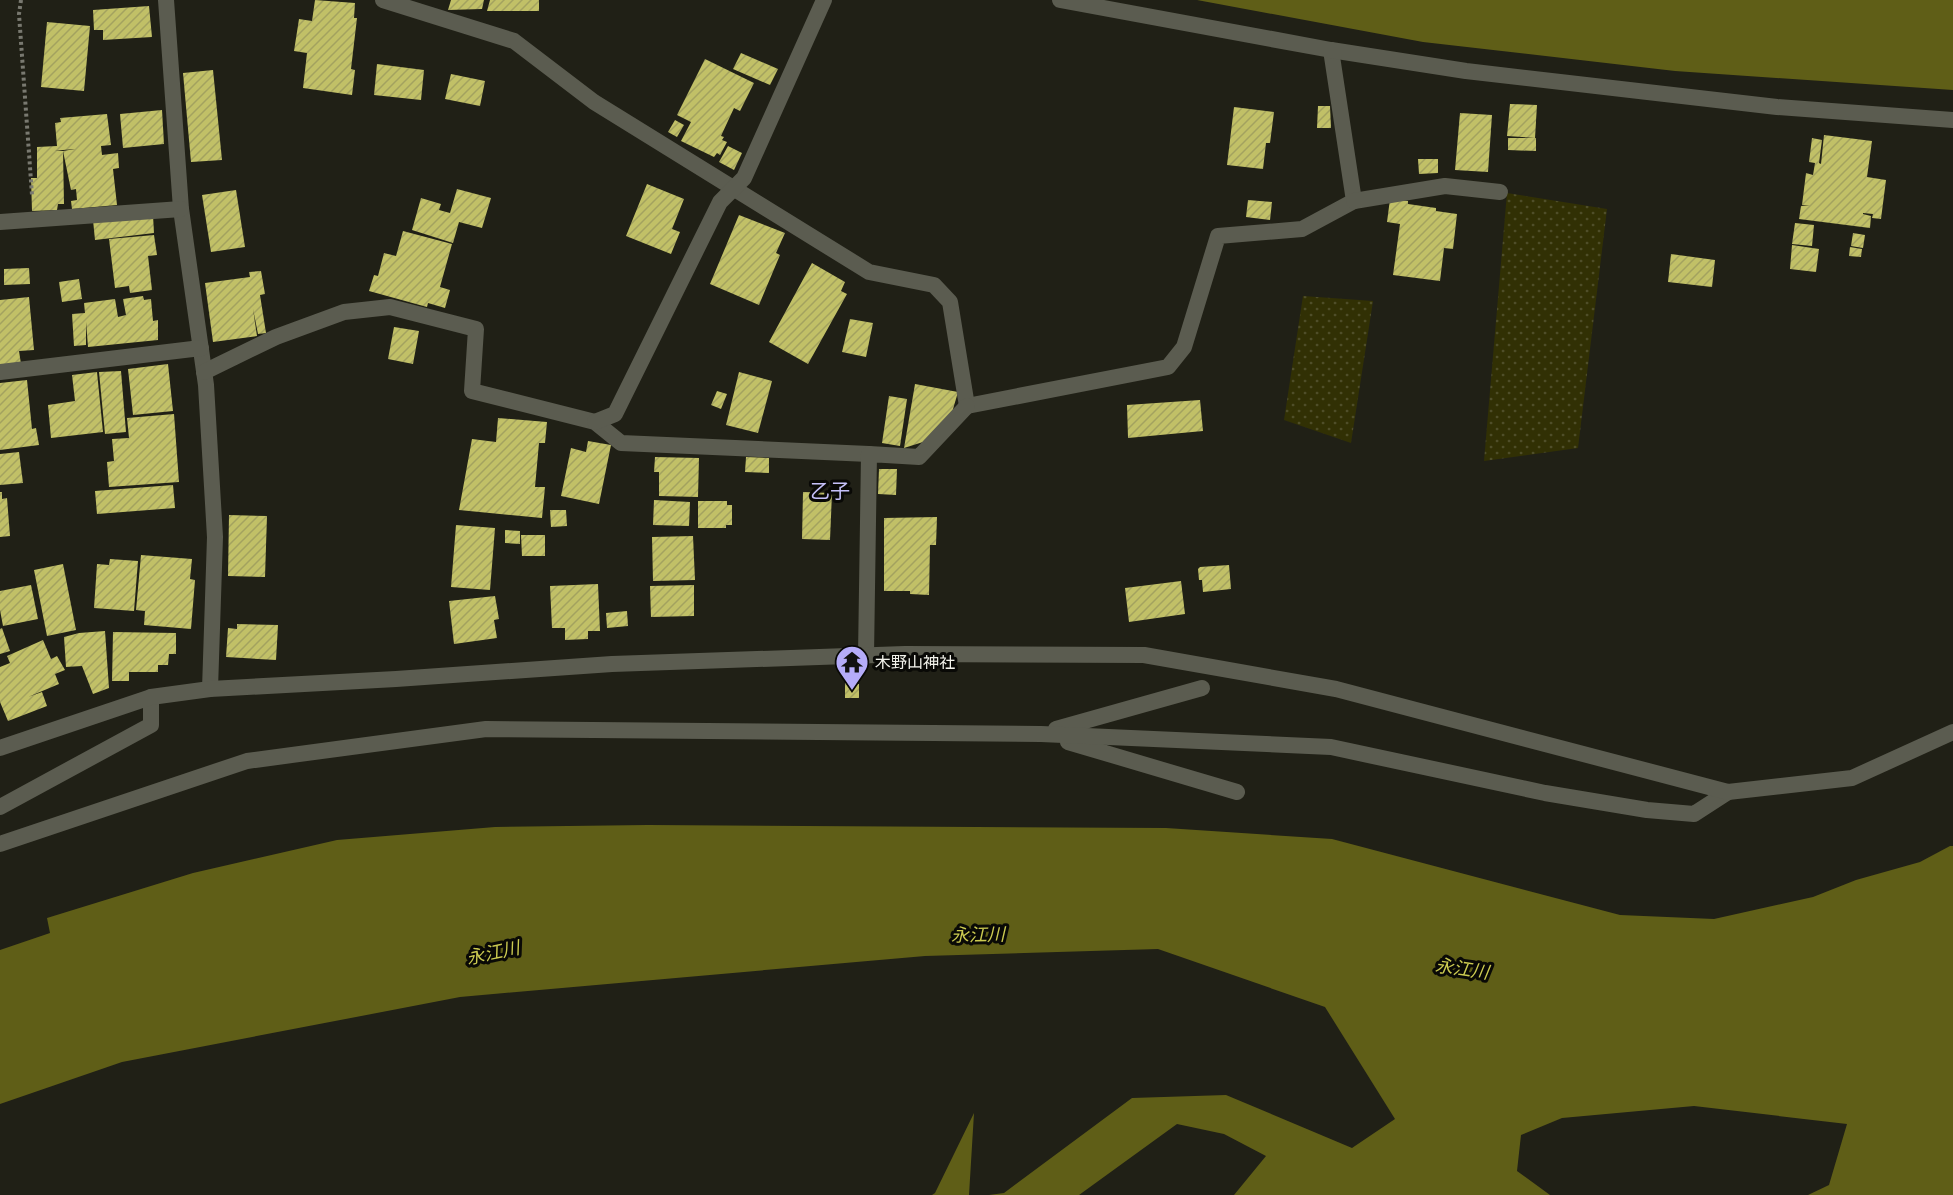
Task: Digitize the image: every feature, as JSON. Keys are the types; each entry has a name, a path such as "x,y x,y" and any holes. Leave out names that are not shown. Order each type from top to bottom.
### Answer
{"street":[{"path":"166,0 181,209 204,372 215,537 210,689"},
{"path":"383,0 514,41 594,102 869,272 934,285 950,302 967,406"},
{"path":"595,422 615,414 720,202 744,178 825,0"},
{"path":"1060,0 1331,50 1466,71 1765,106 1953,120"},
{"path":"1331,50 1354,201"},
{"path":"204,372 276,337 344,312 390,307 476,329 471,391 595,422 621,443 919,457 967,406 1168,367 1184,347 1218,236 1302,229 1354,201 1445,186 1500,192"},
{"path":"0,222 181,209"},
{"path":"0,372 201,348"},
{"path":"866,656 869,454"},
{"path":"0,748 151,697 210,689 612,664 866,656 1144,655 1336,689 1728,792 1852,778 1953,732"},
{"path":"1041,734 1202,688"},
{"path":"0,807 151,725 151,697"},
{"path":"0,844 247,761 486,729 1041,734 1331,747 1545,793 1647,810 1694,814 1728,792"},
{"path":"1041,734 1237,792"}],"path":[{"path":"21,0 20,14 34,219"}],"shaded area":[{"path":"1507,193 1607,209 1578,448 1484,461"},
{"path":"1303,296 1373,301 1351,443 1284,420"}],"water":[{"path":"1197,0 1953,0 1953,90 1675,71 1423,42"},
{"name":"永江川","path":"648,825 1166,828 1332,839 1620,915 1714,919 1813,897 1856,880 1920,862 1953,846 1953,1195 1808,1195 1829,1185 1847,1124 1694,1106 1562,1118 1521,1135 1517,1171 1550,1195 1234,1195 1266,1156 1224,1134 1177,1124 1079,1195 989,1195 1004,1193 1132,1098 1226,1095 1352,1148 1395,1119 1325,1007 1158,949 925,956 460,997 122,1062 0,1104 0,950 50,933 47,918 193,873 337,840 495,827"},
{"path":"974,1113 969,1195 932,1195 935,1193"}],"building":[{"path":"315,0 355,3 354,18 357,18 351,69 355,70 352,95 303,88 307,53 294,51 299,19 312,21"},
{"path":"451,0 484,0 482,9 448,10"},
{"path":"490,0 539,0 539,11 487,11"},
{"path":"149,6 152,37 103,40 103,30 94,30 93,10"},
{"path":"47,22 90,26 84,91 41,87"},
{"path":"741,53 778,69 770,85 733,69"},
{"path":"705,59 754,83 740,111 734,108 721,136 724,137 722,140 727,142 720,155 717,153 714,157 681,141 691,122 677,115"},
{"path":"377,64 424,70 421,100 374,95"},
{"path":"213,70 222,160 191,162 183,73"},
{"path":"451,74 485,81 480,106 445,99"},
{"path":"1510,104 1537,105 1535,138 1507,136"},
{"path":"1318,106 1330,106 1331,128 1317,128"},
{"path":"1234,107 1274,112 1270,143 1266,143 1263,169 1227,165"},
{"path":"162,110 164,144 123,148 120,114"},
{"path":"1460,113 1492,115 1488,172 1455,170"},
{"path":"107,114 111,145 101,146 102,155 118,153 119,168 113,169 117,205 72,209 71,201 77,200 76,189 71,190 63,151 64,204 58,204 57,210 32,211 31,178 37,178 37,147 57,146 55,123 61,122 60,118"},
{"path":"675,120 684,125 677,137 668,132"},
{"path":"1824,135 1872,141 1867,177 1886,180 1881,219 1872,218 1873,214 1863,213 1871,216 1870,228 1799,219 1801,206 1810,205 1802,205 1806,173 1813,175 1815,163 1809,162 1812,138 1822,140 1819,163 1821,164"},
{"path":"1508,138 1536,138 1536,151 1508,150"},
{"path":"728,146 742,153 734,170 719,162"},
{"path":"1418,159 1438,159 1438,173 1419,174"},
{"path":"647,184 684,199 672,229 680,232 671,254 626,236"},
{"path":"457,189 491,198 482,228 459,222 453,243 412,230 421,198 441,204 439,210 450,213"},
{"path":"236,190 245,247 211,252 202,195"},
{"path":"1390,199 1408,201 1408,204 1457,214 1453,249 1444,248 1440,281 1393,275 1400,224 1387,222"},
{"path":"1248,200 1272,202 1270,220 1246,217"},
{"path":"153,215 154,233 95,240 93,220"},
{"path":"739,215 785,233 776,253 780,255 759,305 710,284"},
{"path":"1795,223 1814,225 1812,246 1792,244"},
{"path":"403,231 452,244 440,287 450,290 445,308 428,303 427,307 369,291 374,275 378,276 384,253 396,256"},
{"path":"1853,233 1865,235 1863,248 1851,246"},
{"path":"154,235 157,255 148,256 152,290 130,293 129,286 115,288 109,239"},
{"path":"1792,245 1819,249 1816,272 1790,269"},
{"path":"1850,247 1862,249 1861,257 1849,256"},
{"path":"1671,254 1715,260 1712,287 1668,282"},
{"path":"812,263 845,282 841,291 847,294 808,364 769,342"},
{"path":"29,268 30,284 4,285 4,269"},
{"path":"261,271 265,294 260,295 266,333 258,334 253,309 257,336 213,342 205,283 250,277 249,272"},
{"path":"79,279 82,299 62,302 59,282"},
{"path":"143,296 144,300 151,299 153,321 158,320 158,340 88,347 86,322 86,345 74,346 72,314 85,313 84,303 115,299 118,317 126,315 123,299"},
{"path":"29,297 34,350 19,351 21,364 0,365 0,300"},
{"path":"850,319 873,323 866,357 842,352"},
{"path":"394,327 419,331 413,364 388,359"},
{"path":"168,364 173,411 133,415 128,369"},
{"path":"121,371 126,432 105,434 99,372"},
{"path":"97,372 103,432 51,438 48,405 75,401 72,375"},
{"path":"739,372 772,381 758,433 726,425"},
{"path":"27,380 32,429 36,428 39,445 0,450 0,383"},
{"path":"915,384 958,392 951,416 923,442 904,448"},
{"path":"717,391 727,394 721,409 711,405"},
{"path":"889,396 907,399 900,446 882,443"},
{"path":"1200,400 1203,431 1128,438 1127,405"},
{"path":"174,414 179,482 109,487 107,462 114,461 112,439 129,438 127,418"},
{"path":"498,418 547,422 545,443 539,443 535,487 545,487 542,518 459,510 472,439 496,442"},
{"path":"588,441 611,445 599,504 561,496 571,448 586,452"},
{"path":"19,452 23,483 0,485 0,454"},
{"path":"655,457 699,458 698,497 659,496 659,472 654,472"},
{"path":"746,457 769,458 769,473 745,472"},
{"path":"879,469 897,469 896,495 878,494"},
{"path":"173,485 175,508 97,514 95,491"},
{"path":"0,492 2,492 2,499 7,498 10,536 0,537"},
{"path":"803,492 832,493 830,540 802,539"},
{"path":"654,500 690,502 689,526 653,525"},
{"path":"698,501 727,501 727,505 732,505 732,525 726,525 726,528 698,528"},
{"path":"550,510 566,510 567,526 551,527"},
{"path":"229,515 267,516 265,577 228,576"},
{"path":"937,517 936,545 930,545 929,595 910,594 910,591 884,591 884,518"},
{"path":"456,525 495,528 490,590 451,587"},
{"path":"505,530 520,531 520,544 505,543"},
{"path":"521,535 545,535 545,556 522,556"},
{"path":"693,536 695,580 653,581 652,537"},
{"path":"141,555 192,559 190,579 195,580 191,629 144,625 145,611 136,610"},
{"path":"110,559 138,561 134,611 94,608 97,564 109,565"},
{"path":"63,564 76,630 47,636 34,570"},
{"path":"1229,565 1231,589 1203,592 1198,569"},
{"path":"1181,581 1185,614 1129,622 1125,588"},
{"path":"598,584 600,631 588,631 588,639 565,640 565,628 552,628 550,586"},
{"path":"31,585 38,619 3,626 0,591"},
{"path":"694,585 694,616 651,617 650,586"},
{"path":"495,596 499,619 494,620 497,638 454,644 449,601"},
{"path":"627,611 628,626 607,628 606,613"},
{"path":"237,624 278,625 276,660 226,657 228,628 237,629"},
{"path":"2,628 10,651 0,654 0,629"},
{"path":"105,631 109,688 93,694 82,666 66,667 64,637"},
{"path":"113,632 176,633 176,654 169,654 168,665 158,665 158,672 129,672 129,681 112,681"},
{"path":"43,640 51,659 57,656 65,670 55,674 59,684 28,697 42,692 47,706 8,721 0,702 0,667 10,663 7,656"},
{"name":"木野山神社","path":"845,683 859,684 859,698 845,698"}],"place":[{"name":"木野山神社","path":"852,691"}],"district":[{"name":"乙子","path":"830,491"}]}
